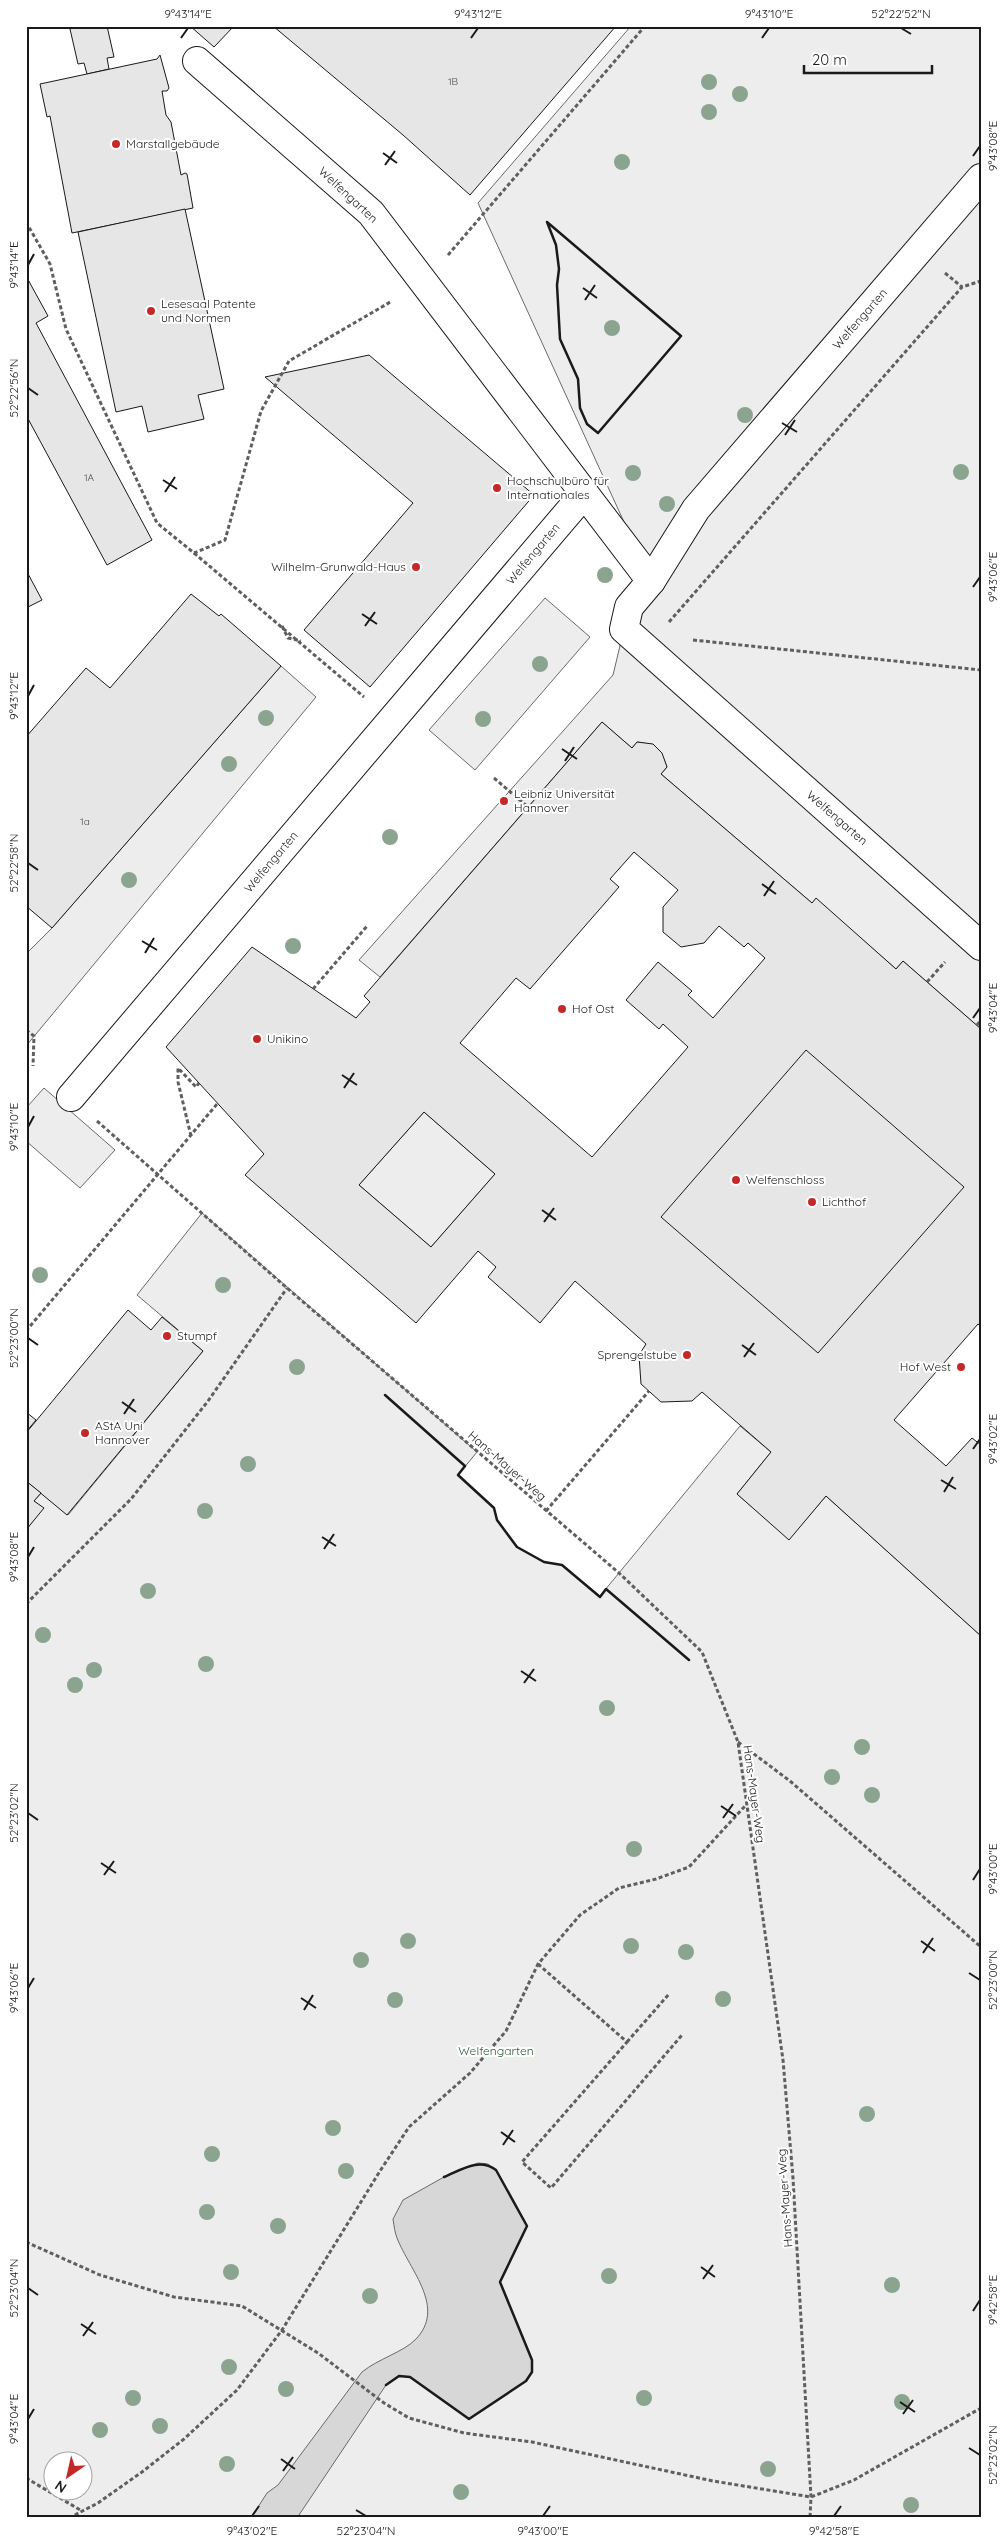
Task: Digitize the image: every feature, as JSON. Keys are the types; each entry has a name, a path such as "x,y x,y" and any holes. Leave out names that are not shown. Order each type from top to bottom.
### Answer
{"street":[{"name":"Welfengarten","path":"197,61 371,213 651,581"},
{"name":"Welfengarten","path":"981,178 696,509 651,581 629,607 624,629 650,643 981,946"},
{"name":"Welfengarten","path":"71,1097 584,494"}],"path":[{"path":"194,553 225,540 261,411 289,361 424,283 646,26"},
{"path":"26,222 50,264 66,328 156,523 282,624 391,720"},
{"path":"650,643 962,288 981,281"},
{"path":"282,624 288,638 301,641"},
{"path":"650,643 981,670"},
{"path":"494,778 528,808"},
{"path":"313,989 368,925"},
{"path":"977,1025 981,1020"},
{"path":"26,1030 34,1036 33,1066"},
{"path":"191,1136 178,1082 178,1068 196,1086 199,1084"},
{"path":"71,1097 158,1175"},
{"path":"26,1331 217,1104"},
{"name":"Hans-Mayer-Weg","path":"158,1175 619,1573 702,1652 738,1742 783,2060 793,2178 811,2496 810,2518"},
{"path":"26,1604 131,1500 208,1401 287,1288"},
{"path":"546,1511 649,1392"},
{"path":"738,1742 790,1781 981,1947"},
{"path":"69,2518 98,2504 134,2478 184,2439 237,2390 282,2330 380,2170 409,2127 470,2073 506,2031 538,1964 580,1915 619,1888 656,1879 689,1867 746,1806"},
{"path":"538,1964 627,2042"},
{"path":"669,1994 522,2162 551,2188 682,2035"},
{"path":"26,2242 100,2275 174,2297 242,2306 318,2353 384,2403 409,2418 464,2433 532,2442 705,2479 811,2496 854,2480 981,2408"},
{"path":"26,2478 82,2511"}],"green space":[{"path":"631,26 981,26 981,1029 903,961 896,969 816,899 812,903 661,774 667,767 660,752 653,746 637,742 632,748 602,722 380,977 359,960 613,675 624,629 651,581 478,203"},
{"path":"545,598 590,637 475,770 429,730"},
{"path":"281,666 316,697 26,1046 26,954 52,928"},
{"path":"44,1088 115,1150 80,1188 26,1141 26,1108"},
{"path":"424,1112 495,1174 431,1247 359,1185"},
{"name":"Welfengarten","path":"202,1213 477,1452 458,1475 494,1508 497,1520 517,1547 544,1562 562,1565 600,1596 740,1426 771,1452 737,1494 789,1539 826,1496 981,1636 981,2518 26,2518 26,1530 43,1508 34,1501 41,1493 68,1515 203,1351 137,1295"}],"shaded area":[{"path":"478,2163 488,2164 496,2170 527,2226 500,2282 532,2360 532,2372 526,2381 469,2419 410,2377 399,2376 386,2385 297,2518 251,2518 267,2493 278,2485 362,2372 410,2344 424,2328 428,2315 427,2302 417,2276 397,2238 393,2219 403,2200 444,2177"}],"building":[{"path":"78,26 107,26 114,57 107,58 109,69 87,74 84,63 78,64 70,29"},
{"path":"190,26 234,26 214,47"},
{"path":"273,26 616,26 470,195 403,135"},
{"name":"Marstallgebäude","path":"160,55 169,88 167,91 162,91 166,115 171,122 181,175 187,174 193,208 72,233 50,116 47,117 40,84 157,59"},
{"name":"Lesesaal Patente und Normen","path":"185,209 224,389 198,395 204,419 148,432 142,406 116,412 78,232"},
{"path":"26,276 48,316 36,323 152,540 107,565 26,415"},
{"name":"Wilhelm-Grunwald-Haus","path":"369,355 534,495 370,687 304,630 413,503 265,377"},
{"path":"26,570 42,600 26,608"},
{"path":"191,594 219,616 221,614 281,666 52,928 26,906 26,737 86,668 110,688"},
{"name":"Welfenschloss","path":"602,722 632,748 637,742 653,744 662,753 667,767 661,774 812,903 816,898 896,969 903,961 981,1029 981,1326 978,1324 894,1420 946,1466 972,1438 981,1445 981,1636 826,1496 789,1540 737,1494 771,1452 702,1392 692,1401 661,1402 641,1384 639,1355 646,1344 575,1281 540,1323 488,1277 496,1267 478,1251 416,1323 245,1175 264,1154 166,1047 252,947 356,1018 370,1002 364,996","holes":["634,852 678,890 663,907 663,932 681,947 704,943 719,926 744,947 748,943 765,958 713,1018 688,995 692,991 658,962 626,1000 659,1029 663,1024 688,1047 592,1157 460,1043 516,978 530,989 619,887 610,879","424,1112 495,1174 431,1247 359,1185"]},
{"name":"Lichthof","path":"806,1050 964,1187 818,1353 661,1217"},
{"path":"128,1310 151,1330 162,1317 203,1351 67,1515 26,1481 26,1433"},
{"path":"26,1412 36,1420 26,1432"},
{"path":"26,1481 41,1493 34,1501 44,1508 26,1530"}],"wall":[{"path":"547,222 681,336 598,433 587,424 580,408 578,379 560,339 557,285 559,269 556,245 547,222"},
{"path":"385,1395 465,1466 458,1475 494,1508 497,1520 517,1547 544,1562 562,1565 600,1597 606,1589 689,1660"},
{"path":"386,2385 399,2376 410,2377 469,2419 526,2381 532,2372 532,2360 500,2282 527,2226 496,2170 490,2166 470,2166 444,2177"}],"place":[{"name":"Marstallgebäude","path":"116,144"},
{"name":"Lesesaal Patente und Normen","path":"151,311"},
{"name":"Hochschulbüro für Internationales","path":"497,488"},
{"name":"Wilhelm-Grunwald-Haus","path":"416,567"},
{"name":"Leibniz Universität Hannover","path":"504,801"},
{"name":"Hof Ost","path":"562,1009"},
{"name":"Unikino","path":"257,1039"},
{"name":"Welfenschloss","path":"736,1180"},
{"name":"Lichthof","path":"812,1202"},
{"name":"Stumpf","path":"167,1336"},
{"name":"Sprengelstube","path":"687,1355"},
{"name":"Hof West","path":"961,1367"},
{"name":"AStA Uni Hannover","path":"85,1433"}]}
